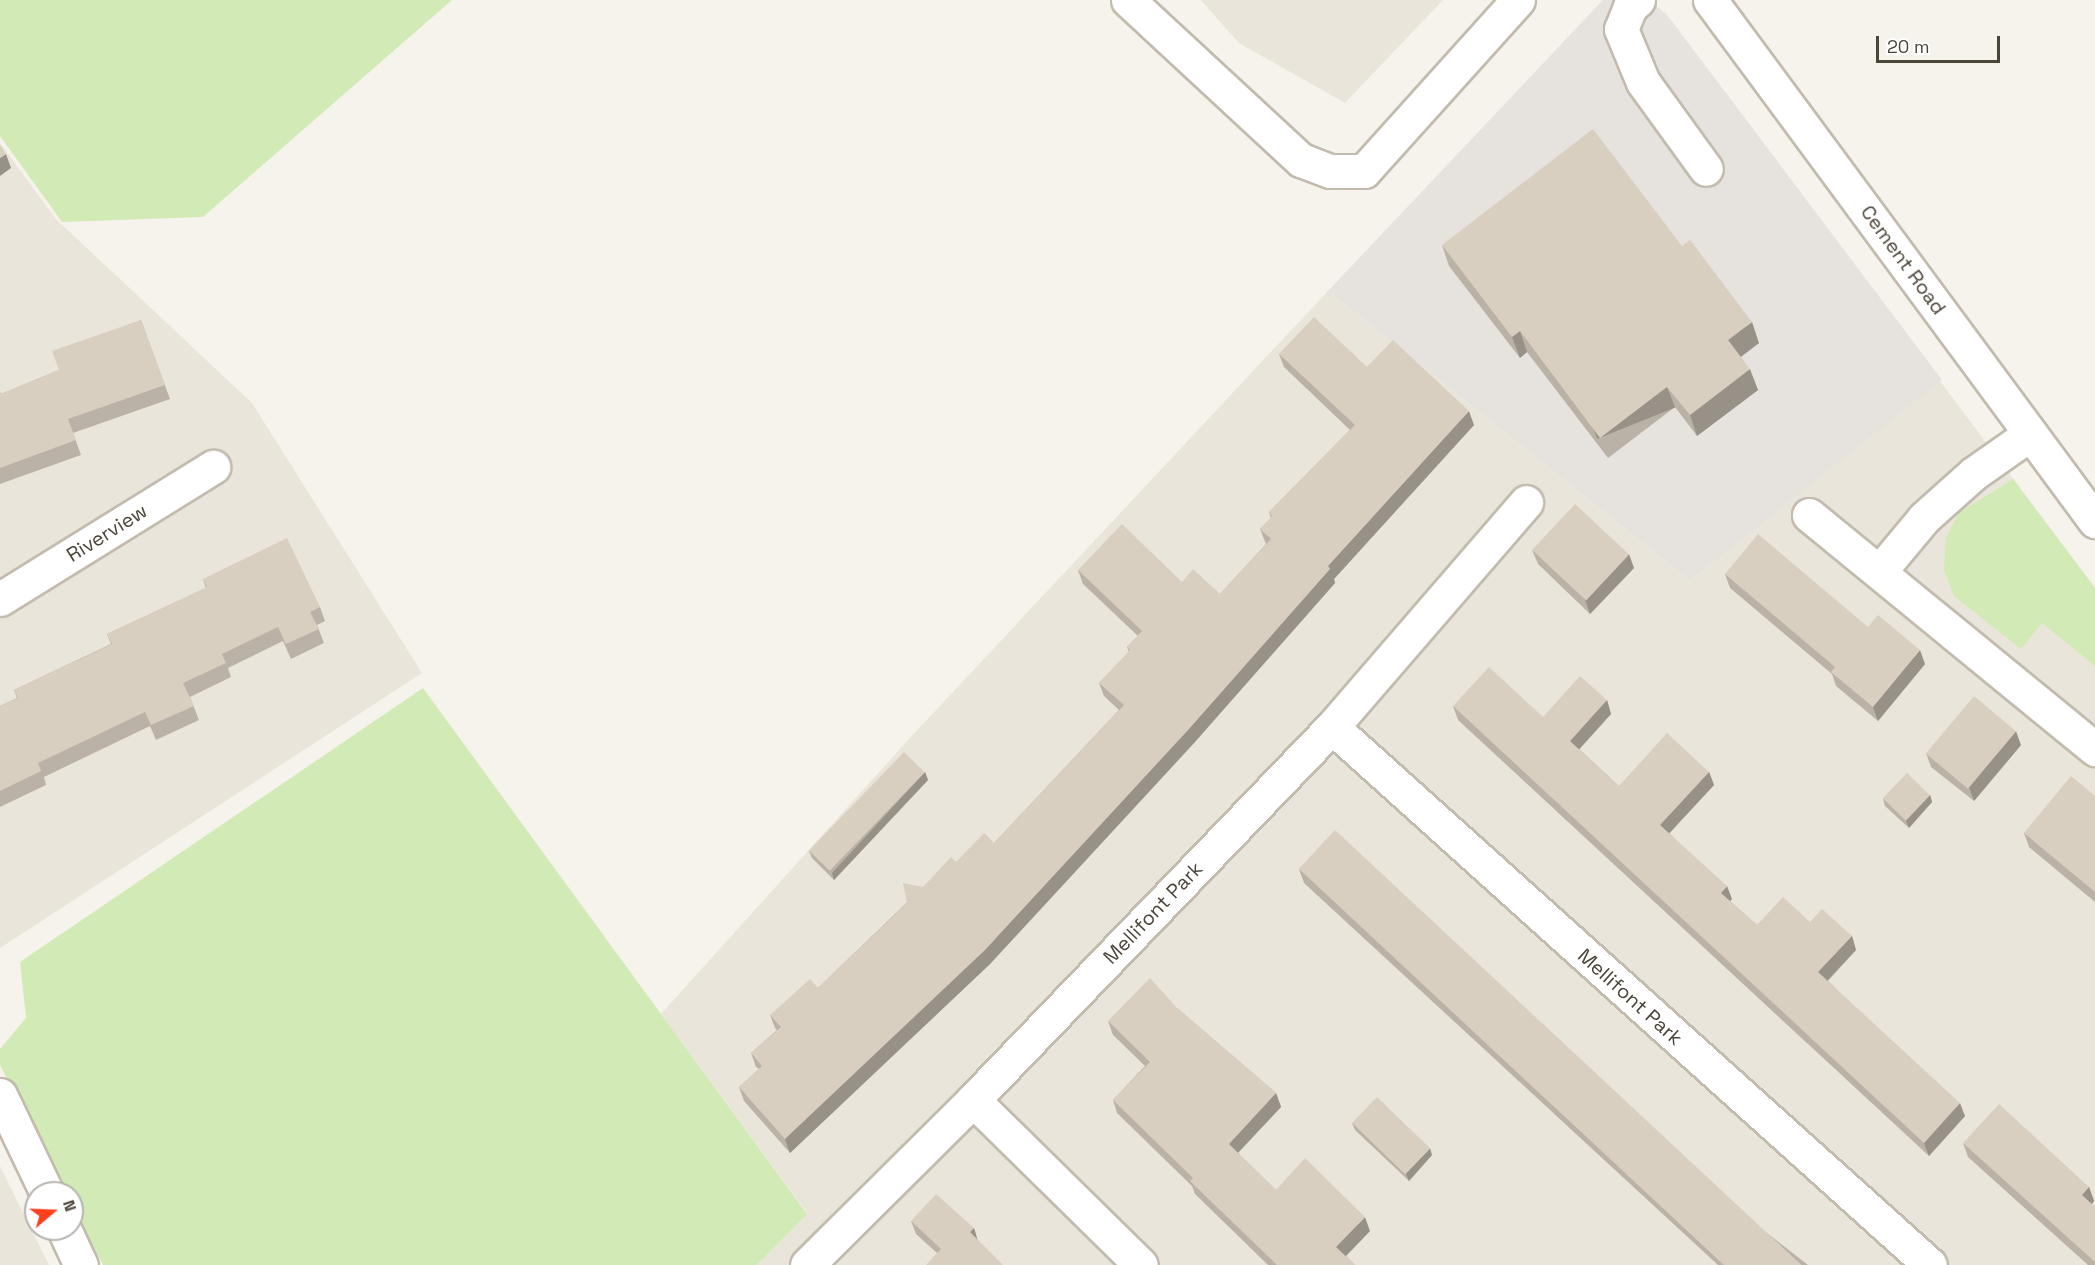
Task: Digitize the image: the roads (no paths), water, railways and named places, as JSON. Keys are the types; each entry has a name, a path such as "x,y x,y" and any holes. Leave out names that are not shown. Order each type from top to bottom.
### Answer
{"street":[{"path":"1128,0 1301,160 1341,171 1364,171 1518,0"},
{"path":"1638,0 1630,7 1621,29 1643,82 1706,169"},
{"name":"Cement Road","path":"1710,0 2095,521"},
{"path":"1879,572 1924,518 1973,474 2030,434"},
{"name":"Riverview","path":"0,598 213,467"},
{"name":"Mellifont Park","path":"807,1265 973,1100 1332,727 1526,502"},
{"path":"1809,515 2095,749"},
{"name":"Mellifont Park","path":"1332,727 1930,1265"},
{"path":"0,1095 41,1181"},
{"path":"973,1100 1141,1265"},
{"path":"70,1241 81,1265"}]}
